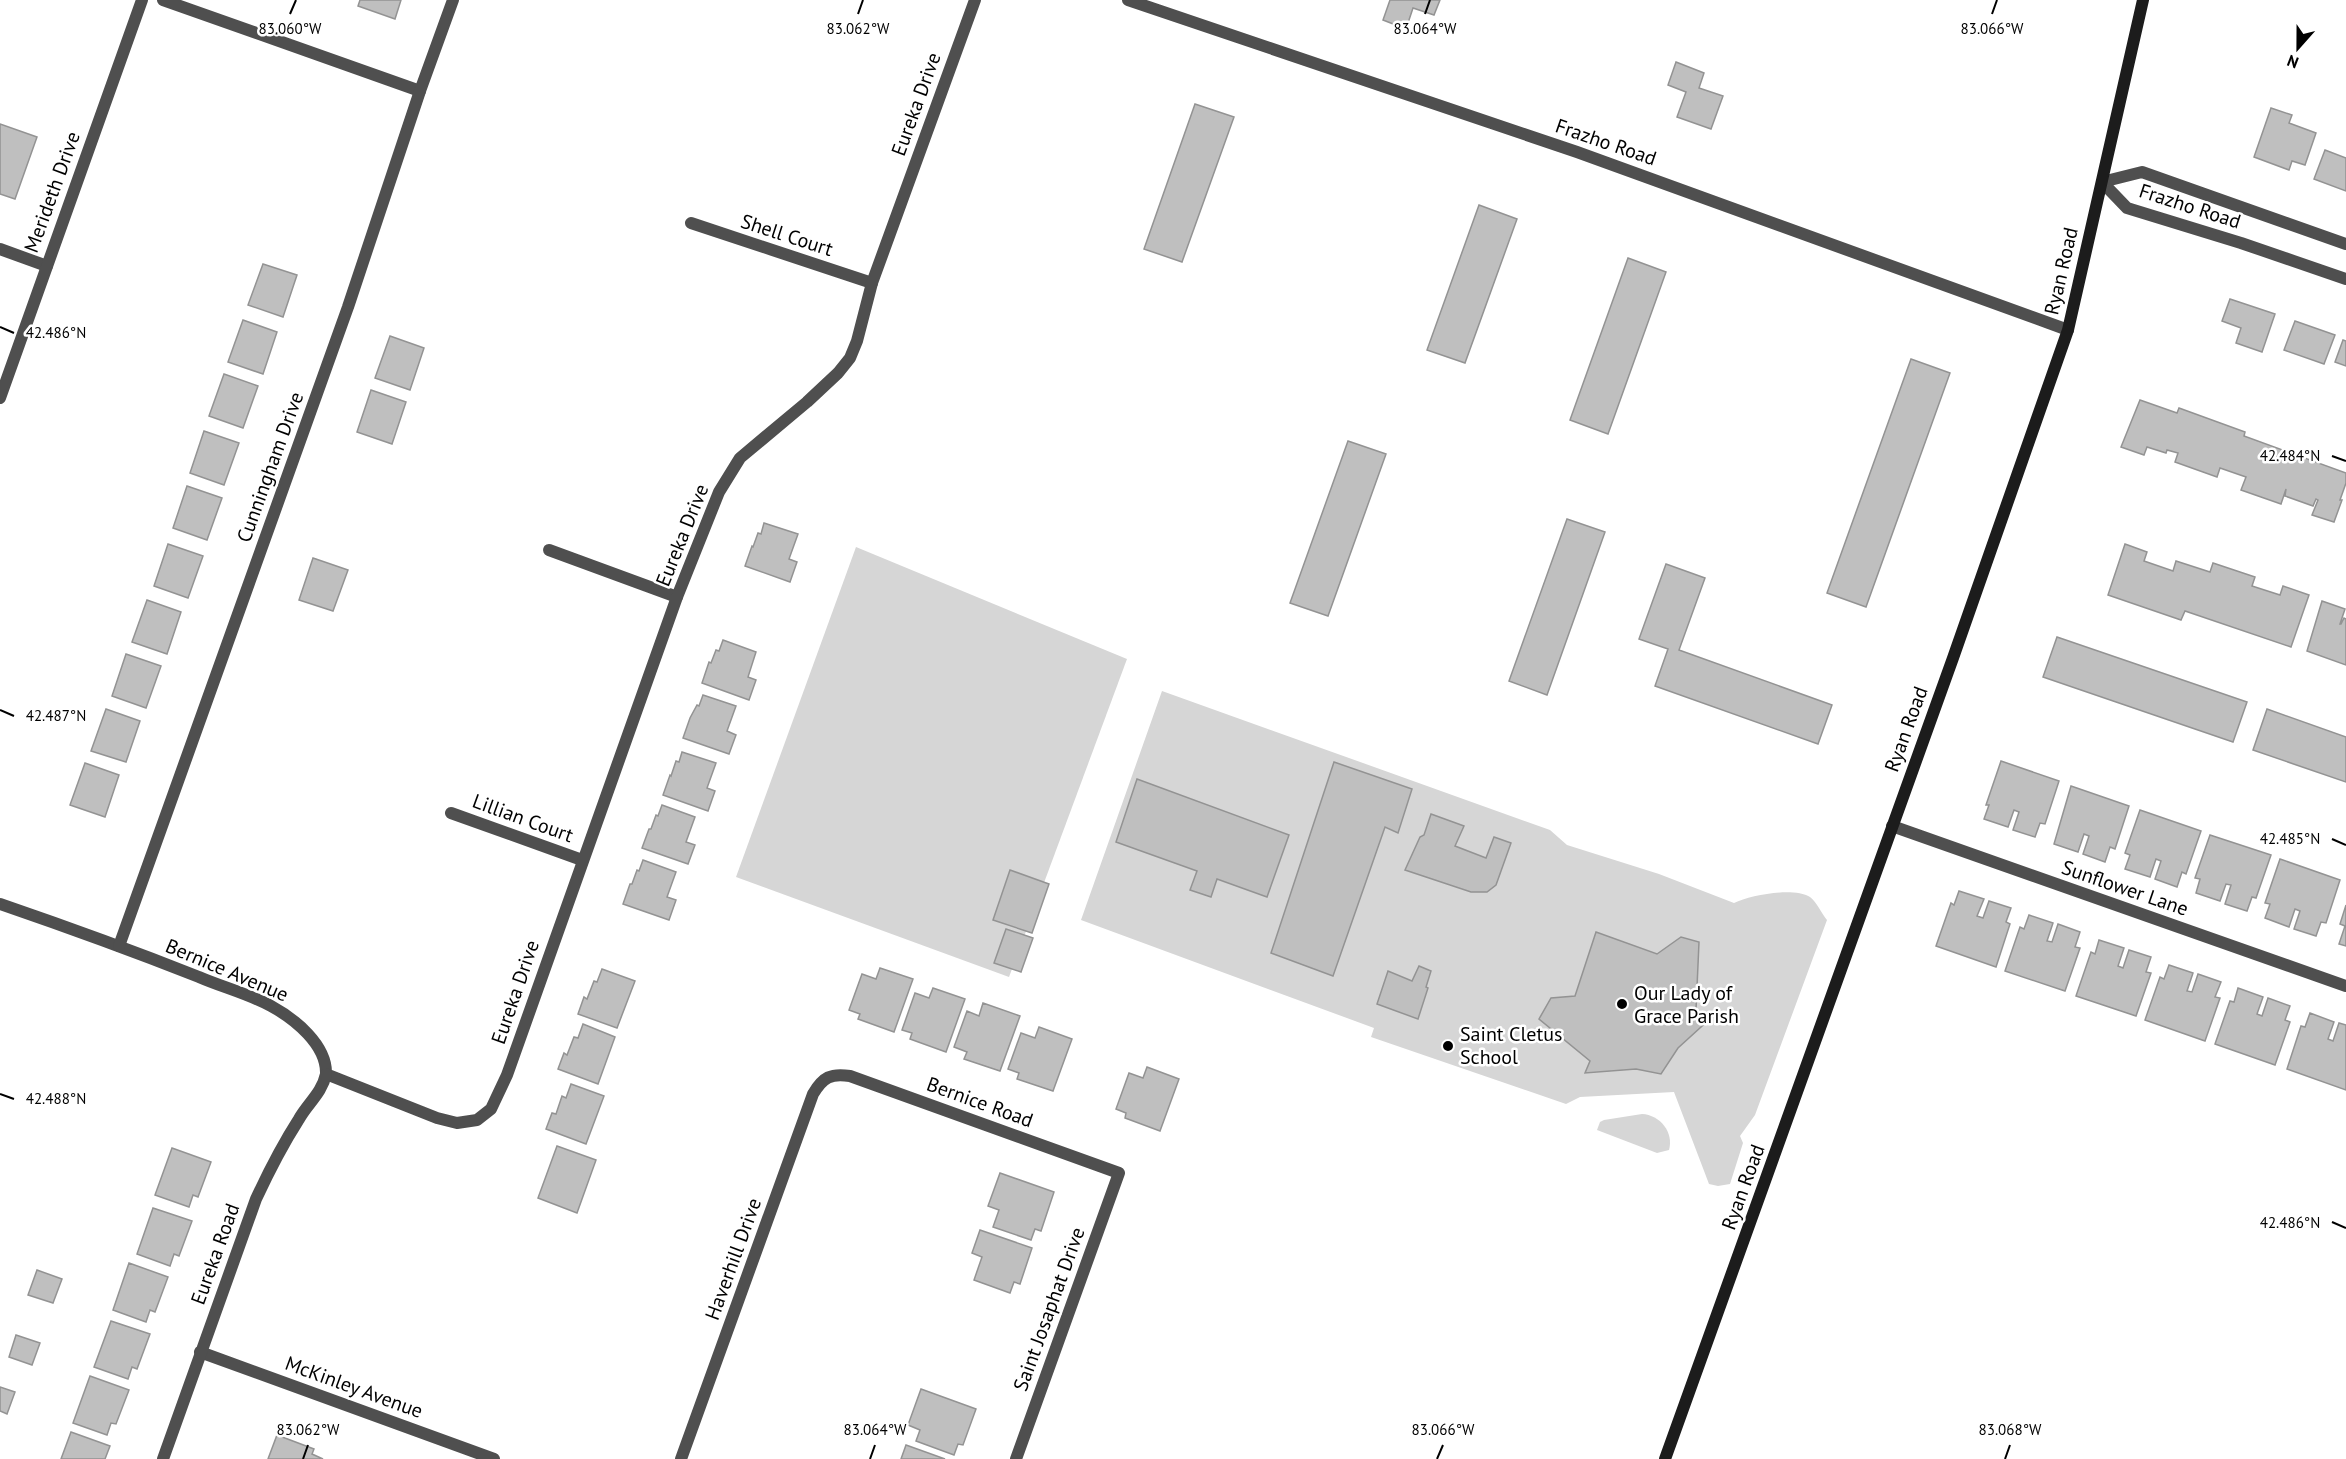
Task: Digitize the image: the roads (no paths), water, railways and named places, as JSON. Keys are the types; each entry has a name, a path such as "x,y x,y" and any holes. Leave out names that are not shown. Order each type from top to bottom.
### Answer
{"main road":[{"name":"Ryan Road","path":"1665,1459 2068,330 2143,0"}],"street":[{"name":"Merideth Drive","path":"0,398 142,0"},
{"path":"163,0 420,91"},
{"name":"Cunningham Drive","path":"119,946 178,788 348,307 453,0"},
{"name":"Eureka Drive","path":"326,1074 437,1118 457,1123 477,1120 491,1108 507,1075 677,597 719,492 740,458 807,402 838,373 850,358 857,341 872,283 975,0"},
{"name":"Frazho Road","path":"1129,0 1577,152 2068,330"},
{"name":"Frazho Road","path":"2346,244 2142,172 2102,182 2127,208 2241,243 2346,279"},
{"name":"Shell Court","path":"691,223 872,283"},
{"path":"0,249 46,266"},
{"path":"549,550 677,597"},
{"name":"Lillian Court","path":"451,813 582,860"},
{"name":"Sunflower Lane","path":"1892,826 2346,986"},
{"name":"Bernice Avenue","path":"0,904 119,946 271,1006 303,1028 322,1053 326,1064 326,1074"},
{"name":"Eureka Road","path":"163,1459 256,1198 275,1158 301,1115 324,1084 326,1074"},
{"name":"Bernice Road","path":"827,1076 837,1074 850,1076 1119,1173"},
{"name":"Haverhill Drive","path":"681,1459 813,1094 827,1076"},
{"name":"Saint Josaphat Drive","path":"1016,1459 1119,1173"},
{"name":"McKinley Avenue","path":"200,1352 494,1459"}],"place":[{"name":"Our Lady of Grace Parish","path":"1622,1004"},
{"name":"Saint Cletus School","path":"1448,1046"}]}
